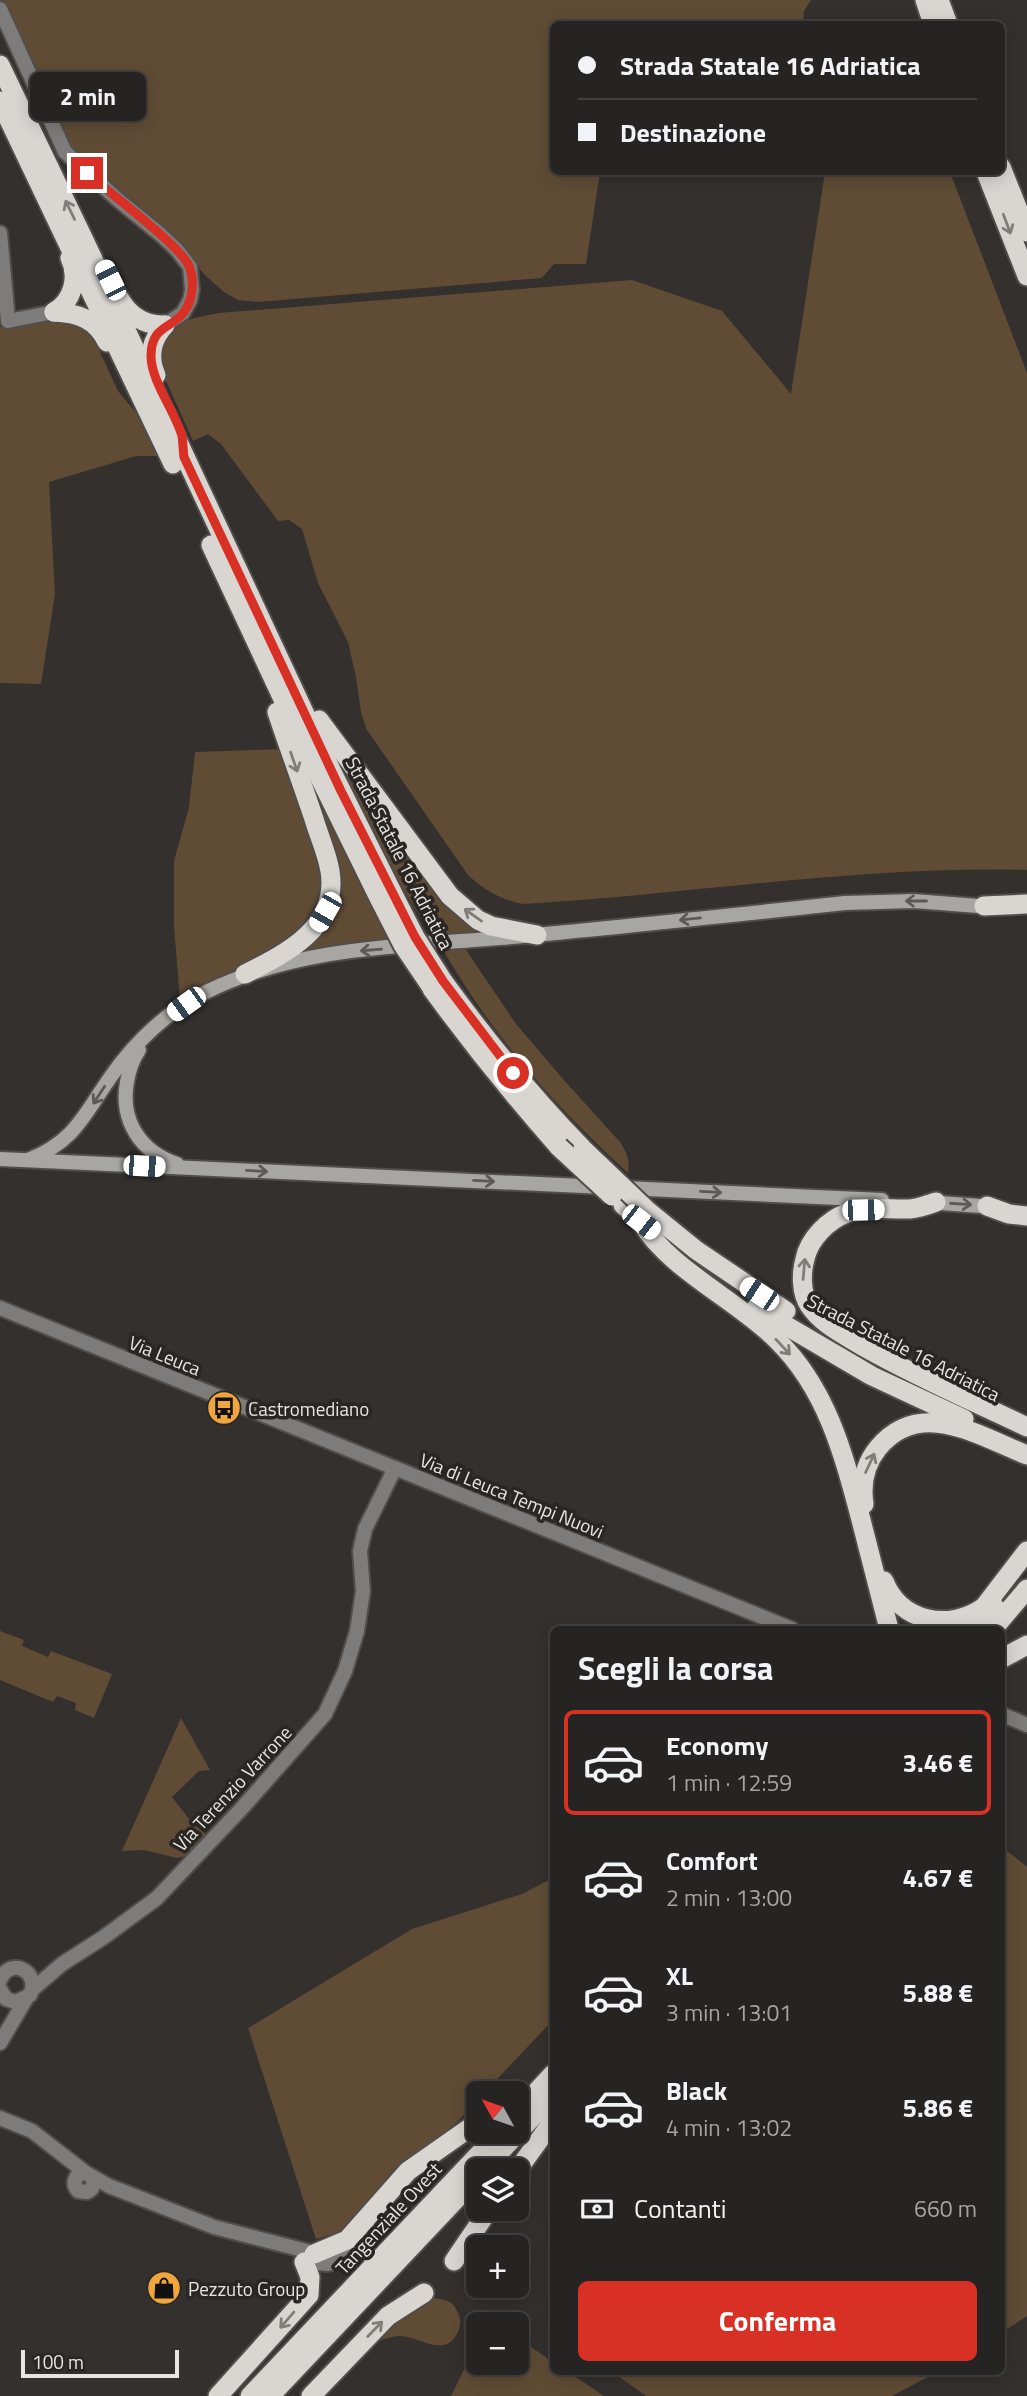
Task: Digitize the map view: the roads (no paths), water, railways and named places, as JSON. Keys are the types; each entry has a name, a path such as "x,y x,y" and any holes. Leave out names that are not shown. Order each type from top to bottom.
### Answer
{"highway":[{"path":"925,0 932,21"},
{"path":"939,0 947,21"},
{"name":"Strada Statale 16 Adriatica","path":"0,65 184,457 266,648"},
{"name":"Strada Statale 16 Adriatica","path":"0,101 96,298 140,399 266,648 386,896 403,945 541,1106 644,1216 743,1300 872,1376 1027,1447"},
{"path":"987,175 1027,276"},
{"path":"1004,175 1027,232"},
{"path":"40,183 47,211 74,266 71,294 62,307 54,312"},
{"path":"85,242 98,255 128,312 148,323 165,325 152,347 151,364 182,436 184,457"},
{"path":"54,312 77,314 97,325 130,389 140,399"},
{"path":"245,974 280,957 309,935 325,912 331,888 327,856 259,663 266,648 281,653 325,731 450,896 466,911 485,923 537,935"},
{"path":"984,906 1027,904"},
{"name":"Strada Statale 16 Adriatica","path":"436,983 471,1043 514,1097 559,1147 623,1205 644,1216 796,1318 862,1355 1027,1433"},
{"path":"936,1202 914,1209 855,1211 833,1220 812,1242 805,1257 803,1286 808,1303 833,1329 885,1359 926,1381 1027,1427"},
{"path":"987,1206 1009,1214 1027,1216"},
{"path":"644,1216 650,1238 755,1318 778,1340 809,1378 830,1419 845,1461 888,1626"},
{"path":"1027,1455 954,1426 939,1422 912,1424 899,1429 878,1448 867,1468 862,1492 886,1588 897,1603 918,1617 948,1620 976,1613 984,1607 1027,1551"},
{"path":"977,1626 1027,1563"},
{"path":"996,1626 1027,1589"},
{"path":"1005,1657 1027,1645"},
{"path":"529,2082 550,2062"},
{"path":"529,2100 550,2077"},
{"path":"495,2158 550,2098"},
{"path":"526,2158 550,2125"},
{"path":"218,2396 309,2295 309,2258 346,2240 408,2171 466,2130"},
{"name":"Tangenziale Ovest","path":"250,2396 364,2286 443,2203 490,2144"},
{"name":"Tangenziale Ovest","path":"443,2203 466,2185"},
{"path":"454,2261 481,2221"},
{"name":"Tangenziale Ovest","path":"270,2396 364,2286"},
{"path":"311,2396 388,2316 424,2293"}],"main road":[{"path":"28,1160 48,1152 70,1135 126,1056 159,1024 203,993 245,974 341,953 845,903 914,901 984,906 1027,913"},
{"path":"159,1024 134,1057 125,1090 126,1112 137,1138 169,1161 189,1168"},
{"path":"0,1159 1027,1208"}],"street":[{"path":"0,9 65,152 117,200 161,235 190,267 190,300 183,313 165,325"},
{"path":"0,233 8,321 54,312"},
{"name":"Via Leuca","path":"0,1308 395,1468"},
{"name":"Via di Leuca Tempi Nuovi","path":"395,1468 785,1626"},
{"name":"Via Terenzio Varrone","path":"0,2043 29,1994 62,1964 157,1898 243,1807 325,1714 349,1658 357,1631 363,1591 360,1551 365,1529 395,1468"},
{"path":"1005,1716 1027,1726"},
{"name":"Via Terenzio Varrone","path":"11,1968 62,1964"},
{"path":"0,1980 3,1973 11,1968 30,1973 33,1981 29,1994 16,2002 2,1993"},
{"path":"2,1993 10,2010 9,2026"},
{"path":"0,2118 32,2131 69,2161 85,2180 109,2186 214,2227 230,2239 328,2264 360,2253 376,2257"},
{"path":"309,2258 333,2256 351,2248 370,2230"}],"place":[{"name":"Castromediano","path":"224,1408"},
{"name":"Pezzuto Group","path":"164,2288"}]}
